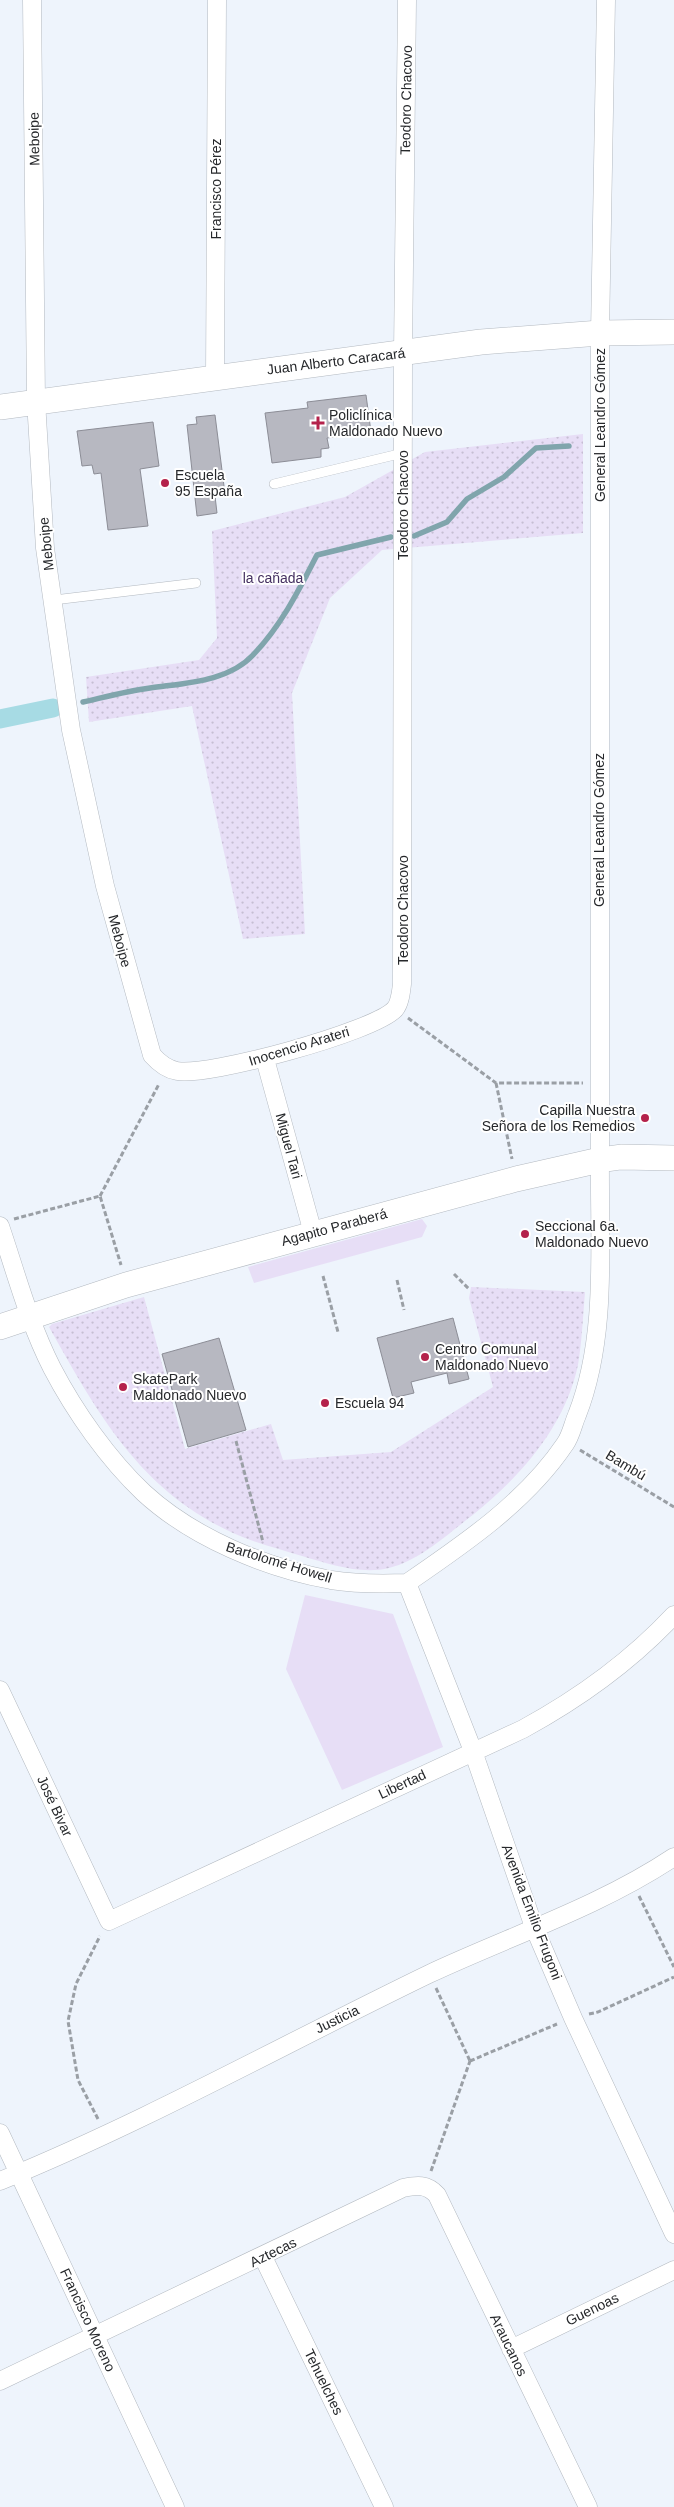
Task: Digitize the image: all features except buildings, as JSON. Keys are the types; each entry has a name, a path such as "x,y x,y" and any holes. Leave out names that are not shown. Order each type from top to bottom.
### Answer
{"street":[{"name":"Meboipe","path":"32,0 36,401 45,548 54,600 71,730 105,886 152,1055 168,1068"},
{"name":"Francisco Pérez","path":"215,377 217,0"},
{"name":"Teodoro Chacovo","path":"396,1009 402,984 403,352 407,0"},
{"name":"General Leandro Gómez","path":"407,1583 483,1529 537,1479 566,1442 587,1390 596,1334 599,1293 600,1160 600,332 606,0"},
{"name":"Juan Alberto Caracará","path":"0,407 481,342 600,332 674,332"},
{"name":"Inocencio Arateri","path":"168,1068 191,1072 266,1059 369,1024 396,1009"},
{"name":"Miguel Tari","path":"266,1059 313,1233"},
{"name":"Agapito Paraberá","path":"0,1328 30,1316 126,1285 516,1179 600,1160 674,1158"},
{"name":"Bartolomé Howell","path":"5,1223 30,1316 52,1368 109,1454 144,1493 183,1522 227,1548 330,1580 368,1584 407,1583"},
{"name":"Avenida Emilio Frugoni","path":"407,1583 474,1751 534,1927 573,2018 674,2234"},
{"name":"Libertad","path":"110,1921 523,1729 564,1707 603,1680 638,1651 674,1615"},
{"name":"José Bivar","path":"0,1690 110,1921"},
{"name":"Justicia","path":"0,2181 106,2133 430,1974 632,1881 674,1858"},
{"name":"Francisco Moreno","path":"0,2133 174,2507"},
{"name":"Aztecas","path":"0,2381 263,2257 403,2188 426,2186"},
{"name":"Araucanos","path":"426,2186 437,2195 588,2507"},
{"name":"Tehuelches","path":"263,2257 384,2507"},
{"name":"Guenoas","path":"511,2349 674,2270"}],"lane":[{"path":"274,484 403,453"},
{"path":"54,600 196,584"}],"path":[{"path":"396,1009 496,1083 599,1083"},
{"path":"126,1285 100,1196 168,1068"},
{"path":"496,1083 516,1179"},
{"path":"5,1223 100,1196"},
{"path":"454,1274 469,1289"},
{"path":"323,1276 338,1332"},
{"path":"396,1280 404,1310"},
{"path":"236,1441 264,1549"},
{"name":"Bambú","path":"566,1442 674,1507"},
{"path":"632,1881 674,1967"},
{"path":"106,2133 78,2080 68,2021 76,1984 110,1921"},
{"path":"426,2186 470,2061 430,1974"},
{"path":"470,2061 573,2018 598,2012 674,1977"}],"green space":[{"name":"la cañada","path":"583,434 583,533 382,550 330,598 292,693 305,934 243,939 192,706 89,722 86,677 199,660 217,638 212,531 345,497 425,452"},
{"path":"422,1219 427,1226 422,1237 254,1283 248,1267"},
{"path":"471,1287 585,1292 578,1365 572,1387 552,1429 525,1466 509,1483 474,1514 423,1552 401,1564 378,1570 334,1565 250,1540 200,1515 171,1495 124,1446 85,1389 49,1327 52,1324 144,1297 185,1449 271,1424 283,1460 391,1452 493,1387 469,1298"},
{"path":"305,1595 393,1614 443,1747 342,1790 286,1669"}],"waterway":[{"path":"414,536 447,522 467,499 504,477 536,448 569,446"},
{"path":"83,702 133,691 205,680 231,671 253,655 281,620 317,555 391,537"},
{"path":"0,719 53,708"}],"place":[{"name":"Policlínica Maldonado Nuevo","path":"318,423"},
{"name":"Escuela 95 España","path":"165,483"},
{"name":"Capilla Nuestra Señora de los Remedios","path":"645,1118"},
{"name":"Seccional 6a. Maldonado Nuevo","path":"525,1234"},
{"name":"Centro Comunal Maldonado Nuevo","path":"425,1357"},
{"name":"SkatePark Maldonado Nuevo","path":"123,1387"},
{"name":"Escuela 94","path":"325,1403"}]}
